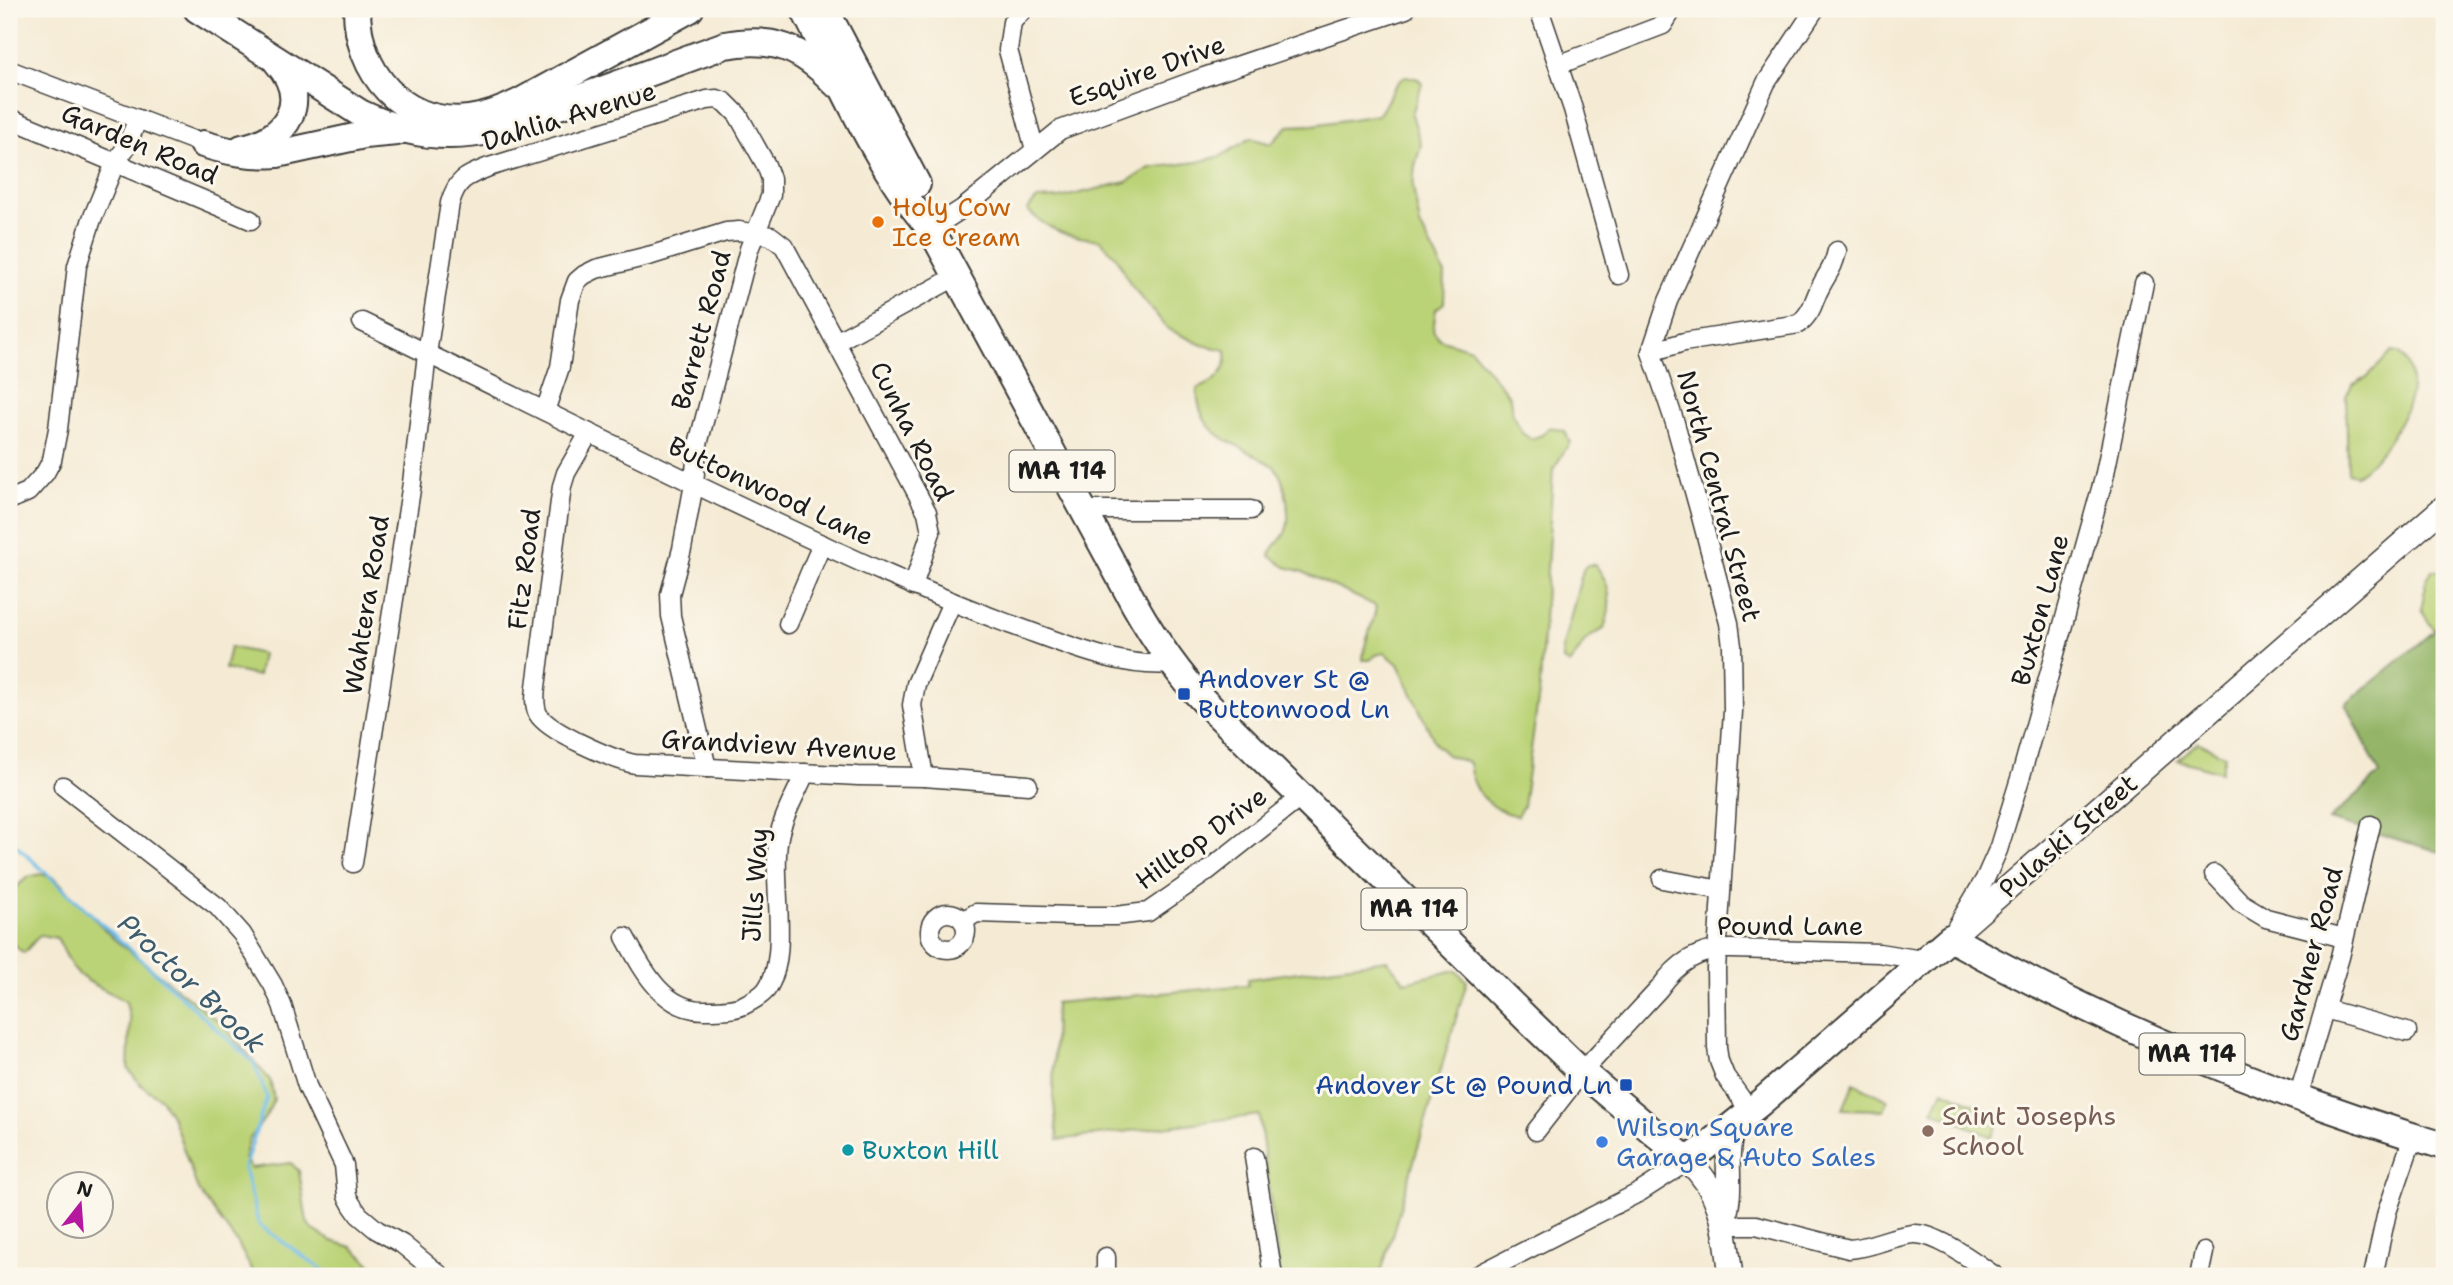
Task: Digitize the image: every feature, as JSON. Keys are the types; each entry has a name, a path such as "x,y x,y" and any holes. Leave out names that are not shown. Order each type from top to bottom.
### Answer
{"highway":[{"path":"197,9 360,113 389,127 408,131 457,136 493,130 725,45 745,41 762,41 793,49 824,71 853,108"},
{"path":"357,9 360,44 368,64 391,93 418,111 449,119 468,119 501,111 520,102 690,9"},
{"name":"MA 114","path":"804,9 853,108 894,180 931,229 1147,626 1172,664 1189,686 1481,975 1582,1072 1688,1161"},
{"name":"MA 114","path":"825,9 918,186 931,229"},
{"path":"842,9 844,37 850,58"},
{"path":"203,144 229,149 251,147 262,144 281,127 293,107 294,94 291,81 269,53"},
{"path":"203,144 225,151 277,154 377,133 408,131"},
{"name":"MA 114","path":"1950,938 2013,972 2125,1024 2298,1097 2444,1146"},
{"name":"Pulaski Street","path":"1688,1161 1743,1117 1950,938"}],"main road":[{"name":"Pulaski Street","path":"1950,938 2444,507"},
{"path":"1724,1224 1730,1190 1727,1152 1743,1117"},
{"path":"1688,1161 1712,1189 1724,1224 1731,1276"}],"street":[{"path":"1024,9 1012,22 1008,50 1035,150"},
{"name":"Esquire Drive","path":"931,229 965,207 1060,130 1204,77 1406,9"},
{"path":"1539,9 1573,109 1619,275"},
{"path":"1558,65 1663,25 1673,9"},
{"name":"North Central Street","path":"1743,1117 1719,1061 1716,969 1733,711 1732,646 1729,623 1692,484 1651,352 1668,301 1766,83 1815,9"},
{"path":"9,70 203,144"},
{"name":"Dahlia Avenue","path":"427,354 450,203 455,187 475,172 707,100 718,99 732,107 738,115 771,178 771,195 756,232"},
{"path":"9,500 28,492 45,473 52,460 77,266 92,219 116,161 125,149 132,117"},
{"name":"Garden Road","path":"9,118 251,220"},
{"path":"545,411 560,367 570,300 578,281 584,275 596,269 726,232 756,232"},
{"name":"Cunha Road","path":"756,232 771,236 783,246 930,522 931,532 913,586"},
{"name":"Barrett Road","path":"707,768 669,605 694,484 697,448 739,281 756,232"},
{"path":"1651,352 1684,342 1799,324 1813,310 1820,287 1833,268 1837,251"},
{"path":"836,342 957,276"},
{"name":"Buxton Lane","path":"1950,938 1985,879 1998,850 2012,806 2104,478 2144,283"},
{"name":"Buttonwood Lane","path":"362,323 694,484 913,586 1062,643 1145,665 1172,664"},
{"name":"Wahtera Road","path":"353,863 412,483 427,354"},
{"name":"Fitz Road","path":"540,717 536,710 536,687 562,486 566,472 589,433"},
{"path":"1084,510 1251,510"},
{"path":"788,624 822,544"},
{"path":"924,777 912,705 916,684 952,602"},
{"name":"Grandview Avenue","path":"540,717 553,727 615,760 649,765 924,777 1028,785"},
{"name":"Jills Way","path":"625,937 644,972 664,994 683,1007 695,1011 743,1006 766,990 779,946 776,887 779,832 805,773"},
{"path":"63,786 218,907 242,934 282,1005 307,1086 344,1165 347,1196 352,1205 359,1215 377,1230 402,1244 441,1276"},
{"name":"Hilltop Drive","path":"963,920 976,913 1115,916 1148,912 1234,851 1301,797"},
{"name":"Gardner Road","path":"2298,1097 2325,1009 2371,825"},
{"path":"2214,874 2241,904 2266,918 2344,938"},
{"path":"1662,879 1721,890"},
{"name":"Pound Lane","path":"1536,1131 1582,1072 1675,968 1695,955 1718,949 1879,953 1922,960"},
{"path":"2325,1009 2407,1032"},
{"path":"2373,1276 2387,1212 2413,1137"},
{"path":"1254,1157 1273,1276"},
{"path":"1476,1276 1640,1192 1688,1161"},
{"path":"1724,1224 1756,1225 1849,1249 1914,1234 1925,1234 1996,1276"},
{"path":"2199,1276 2204,1252"},
{"path":"1106,1257 1106,1276"}],"green space":[{"path":"1406,76 1418,79 1422,84 1412,114 1421,145 1413,187 1420,225 1445,274 1444,303 1436,309 1433,330 1439,339 1471,349 1510,397 1512,413 1522,433 1531,439 1542,435 1550,427 1565,431 1570,442 1553,470 1540,686 1523,806 1517,816 1498,809 1483,798 1474,783 1469,763 1447,755 1436,745 1398,664 1385,653 1370,660 1363,660 1376,606 1303,572 1286,567 1270,556 1284,535 1288,523 1286,496 1281,478 1270,464 1209,427 1199,405 1197,389 1210,383 1223,370 1226,350 1202,345 1168,329 1130,284 1117,258 1100,240 1060,232 1044,224 1027,210 1037,199 1060,198 1126,182 1150,168 1221,156 1251,138 1271,144 1288,126 1378,115 1393,89"},
{"path":"2392,352 2399,353 2410,373 2411,388 2405,410 2391,437 2373,461 2355,475 2348,473 2346,396 2352,385 2367,377"},
{"path":"1587,565 1595,565 1605,580 1609,596 1608,612 1604,629 1586,640 1569,664 1563,660 1562,649 1583,570"},
{"path":"2432,570 2444,575 2444,645 2421,610 2427,579"},
{"path":"2444,623 2444,853 2329,820 2380,774 2346,704"},
{"path":"230,647 262,654 258,676 225,669"},
{"path":"2198,742 2225,756 2221,772 2178,760"},
{"path":"41,874 55,878 114,939 223,1025 270,1080 274,1099 267,1115 249,1140 244,1158 251,1168 291,1163 299,1171 307,1222 312,1229 332,1241 352,1247 381,1276 255,1276 238,1244 198,1190 173,1119 161,1099 141,1085 128,1069 130,1020 126,1002 77,973 57,938 40,935 24,953 10,942 9,893 28,877"},
{"path":"1387,960 1405,982 1455,970 1467,981 1380,1276 1280,1276 1259,1115 1058,1140 1053,1096 1055,1003 1248,985 1248,979"},
{"path":"1854,1083 1888,1100 1884,1110 1843,1109"},
{"path":"1943,1090 2001,1116 1992,1137 1933,1111"}],"waterway":[{"name":"Proctor Brook","path":"9,839 254,1063 267,1097 244,1168 259,1225 331,1276"}],"place":[{"name":"Holy Cow Ice Cream","path":"878,222"},
{"name":"Andover St @ Buttonwood Ln","path":"1184,694"},
{"name":"Andover St @ Pound Ln","path":"1626,1085"},
{"name":"Saint Josephs School","path":"1928,1131"},
{"name":"Wilson Square Garage & Auto Sales","path":"1602,1142"},
{"name":"Buxton Hill","path":"848,1150"}]}
